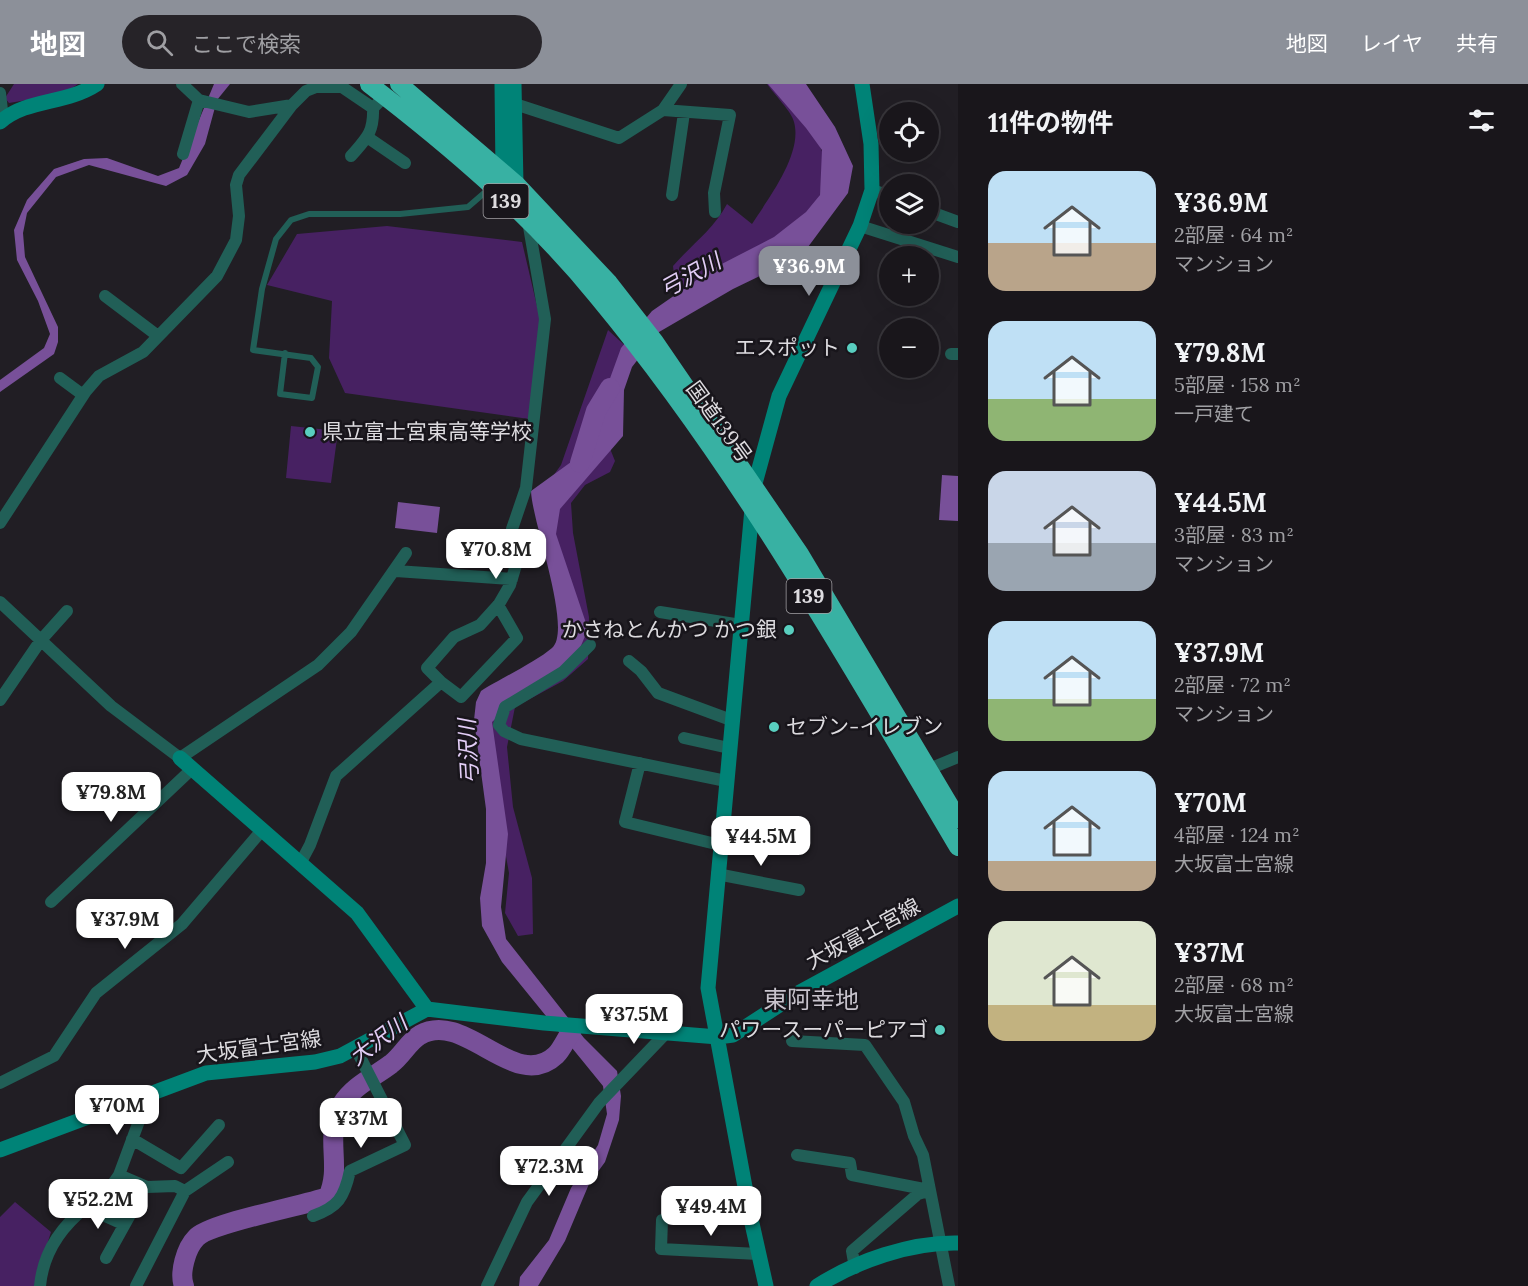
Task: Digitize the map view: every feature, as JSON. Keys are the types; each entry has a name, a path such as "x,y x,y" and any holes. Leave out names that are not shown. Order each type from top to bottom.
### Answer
{"highway":[{"name":"国道139号","path":"369,84 379,102 432,132 528,221 596,295 633,328 655,342 800,554 958,819"},
{"name":"国道139号","path":"399,84 510,179 609,283 633,328 643,356 786,558 958,847"}],"street":[{"path":"0,93 2,120 24,108 65,100 97,84"},
{"path":"182,84 199,100 249,112 292,105"},
{"path":"502,84 510,179"},
{"path":"510,179 515,104 514,84"},
{"path":"766,1286 708,988 717,874 754,487 779,396 860,226 872,190 871,144 862,84"},
{"path":"515,104 619,138 663,110 676,86"},
{"path":"0,523 83,395 99,376 143,352 217,276 236,240 239,216 236,185 239,175 292,105 306,91 316,87 342,87 379,102 374,124 367,137 351,156"},
{"path":"183,154 199,100"},
{"path":"663,110 730,116 714,193 715,212"},
{"path":"672,195 684,113"},
{"path":"367,137 405,163"},
{"path":"490,187 510,179"},
{"path":"872,190 879,192"},
{"path":"939,215 958,222"},
{"path":"498,605 517,638 461,697 427,668 454,637 480,625 498,605 512,579 516,565 512,529 526,488 545,319 528,221"},
{"path":"860,226 958,257"},
{"path":"105,296 158,336"},
{"path":"60,378 83,395"},
{"path":"180,758 318,665 351,632 396,571 406,553"},
{"path":"396,571 512,579"},
{"path":"0,602 111,706 193,768 301,862 372,929 427,1009"},
{"path":"0,700 41,640 67,611"},
{"path":"660,612 741,625"},
{"path":"590,645 563,672 505,707 499,725 504,731 520,739 726,781"},
{"path":"628,661 641,671 658,693 731,720"},
{"path":"301,862 336,777 441,682"},
{"path":"684,738 729,748"},
{"path":"929,769 958,757"},
{"path":"640,764 625,822 720,846"},
{"path":"51,902 193,768"},
{"path":"0,1083 54,1056 96,993 182,924 263,829"},
{"path":"717,874 799,890"},
{"name":"大坂富士宮線","path":"0,1150 206,1073 315,1062 356,1048 427,1009 544,1023 718,1037 733,1035 798,993 958,906"},
{"path":"487,1286 526,1202 599,1103 667,1032"},
{"path":"792,1041 865,1045 904,1102 914,1136 923,1155 929,1190 950,1243 949,1286"},
{"path":"313,1216 333,1208 343,1194 350,1171 405,1145 356,1048"},
{"path":"40,1286 41,1274 59,1231 85,1207 111,1189 119,1175 142,1113 135,1098"},
{"path":"132,1139 181,1168 219,1125"},
{"path":"797,1155 850,1163 852,1175 929,1190"},
{"path":"136,1286 185,1191 228,1162"},
{"path":"119,1175 147,1186 175,1186 185,1191"},
{"path":"855,1268 852,1251 918,1194 929,1190"},
{"path":"106,1258 136,1204"},
{"path":"85,1207 123,1224"},
{"path":"662,1220 661,1249 758,1254"},
{"path":"817,1286 855,1268 905,1249 950,1243"}],"lane":[{"path":"285,353 280,394 312,398 318,367 311,358 285,353 253,350 265,279 276,239 291,220 309,214 400,214 468,207 490,187"}],"shaded area":[{"path":"14,84 78,84 63,94 9,103 5,98"},
{"path":"214,84 230,84 217,100 205,144 187,175 166,186 89,165 56,177 27,213 23,233 25,257 58,327 58,342 54,354 0,392 0,380 44,348 50,334 38,301 17,260 14,230 27,200 54,169 84,159 107,158 158,176 179,168"},
{"path":"767,84 779,84 816,135 826,162 819,200 789,229 694,297 676,293 673,266 709,229 727,204 752,224 775,189 789,162 795,135 793,118"},
{"path":"768,84 806,84 835,127 853,166 848,193 808,247 789,262 733,289 659,332 632,367 624,390 623,436 560,509 556,534 588,629 575,660 528,690 492,722 508,834 501,907 506,939 584,1038 617,1071 621,1096 619,1120 605,1162 589,1184 565,1241 538,1286 519,1286 520,1277 549,1240 571,1188 598,1145 607,1114 603,1086 502,962 482,926 480,898 486,863 486,809 474,720 476,702 481,691 552,648 557,637 558,620 555,599 531,491 571,462 588,439 621,348 652,311 714,268 774,237 806,212 820,195 822,150"},
{"path":"387,226 522,242 544,336 529,419 345,393 329,358 332,301 267,285 297,234"},
{"path":"608,330 633,353 607,441 615,461 610,472 585,485 571,503 573,533 589,617 588,659 563,681 515,707 507,747 513,807 532,878 533,934 518,936 505,913 509,873 481,717 558,653 566,616 537,498 561,465"},
{"path":"291,426 338,431 331,483 286,478"},
{"path":"942,475 958,476 958,521 939,520"},
{"path":"398,502 440,507 437,533 395,528"},
{"path":"15,1202 51,1232 34,1286 0,1286 0,1217"}],"waterway":[{"name":"弓沢川","path":"580,463 596,411 610,388"},
{"name":"大沢川","path":"184,1286 182,1274 186,1254 192,1242 204,1232 328,1197 334,1174 334,1128 342,1104 358,1086 395,1061 420,1035 437,1030 454,1033 524,1065 540,1064 556,1055 571,1032"}],"place":[{"name":"エスポット","path":"852,348"},
{"name":"県立富士宮東高等学校","path":"310,432"},
{"name":"かさねとんかつ かつ銀","path":"789,630"},
{"name":"セブン-イレブン","path":"774,727"},
{"name":"パワースーパーピアゴ","path":"940,1030"}],"district":[{"name":"東阿幸地","path":"811,1000"}]}
